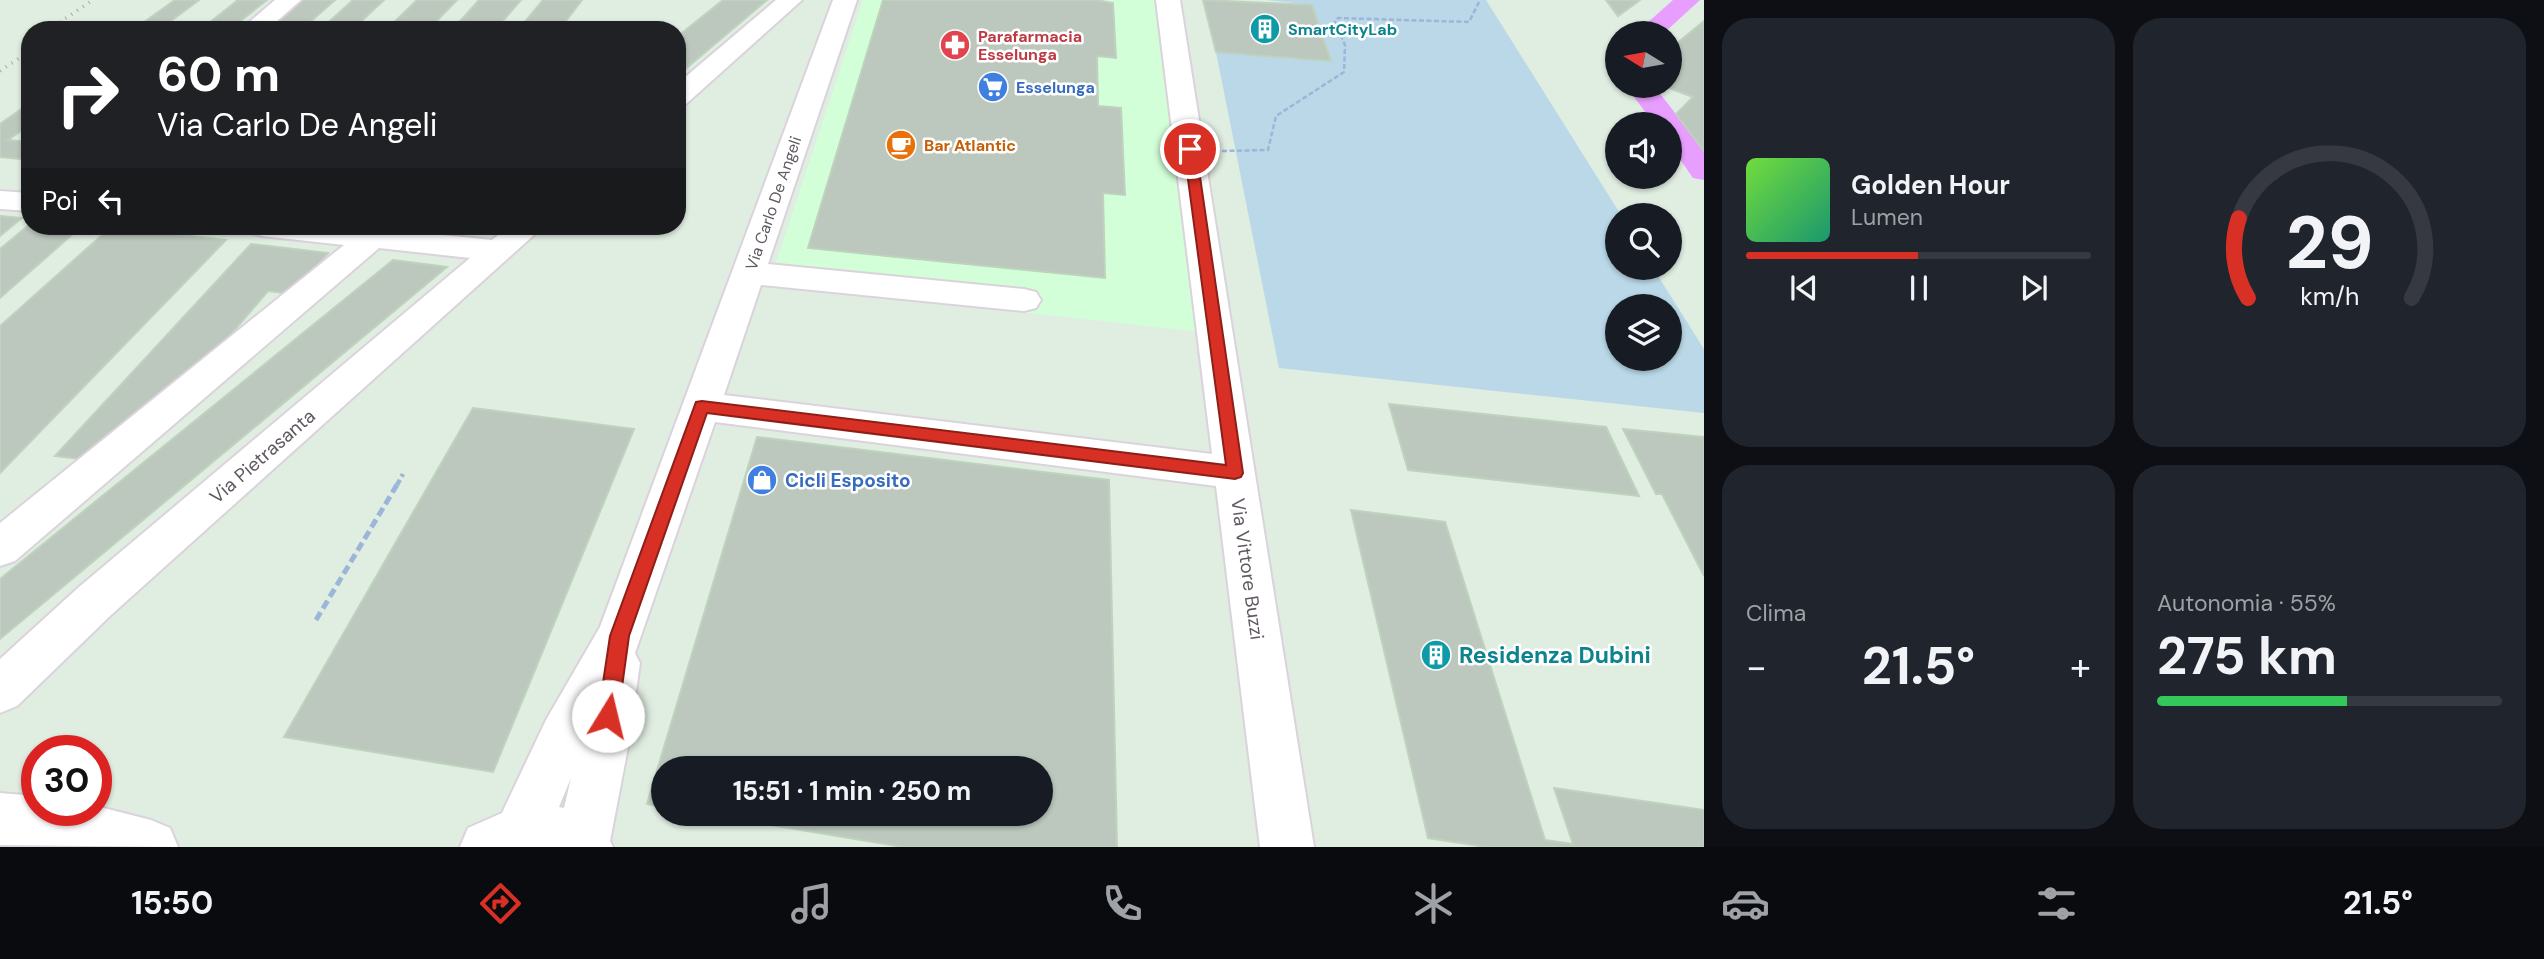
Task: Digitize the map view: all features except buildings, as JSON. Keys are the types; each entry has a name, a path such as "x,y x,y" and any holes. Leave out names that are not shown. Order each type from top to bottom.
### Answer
{"street":[{"path":"263,21 289,0"},
{"path":"686,90 790,0"},
{"name":"Via Carlo De Angeli","path":"504,840 620,636 749,273 813,27 845,0"},
{"name":"Via Vittore Buzzi","path":"1168,0 1287,847"},
{"path":"764,23 813,27"},
{"path":"701,78 732,86"},
{"path":"0,200 21,201"},
{"path":"353,235 443,235"},
{"name":"Via Pietrasanta","path":"0,690 95,601 511,235"},
{"path":"0,548 373,237"},
{"path":"749,273 1024,300"},
{"path":"702,406 1235,473"},
{"name":"Via Carlo De Angeli","path":"504,840 549,831 567,835 584,846 604,742 620,636"},
{"path":"0,819 40,821 93,830 151,847"}],"path":[{"path":"1190,149 1236,152 1268,150 1276,116 1344,72 1345,45 1335,22 1338,18 1469,22 1480,0"},
{"path":"316,620 403,474"}],"shaded area":[{"path":"863,0 1155,0 1202,332 769,284"},
{"path":"1267,0 1486,0 1613,203 1605,203 1605,280 1661,280 1669,294 1605,294 1605,371 1682,371 1682,314 1704,349 1704,413 1279,368 1216,52 1331,61 1312,5"}],"waterway":[{"path":"1663,21 1688,0"},
{"path":"1649,98 1660,112"},
{"path":"1682,141 1704,171"}],"railway":[{"path":"62,21 93,0"},
{"path":"0,71 21,57"}],"place":[{"name":"SmartCityLab","path":"1265,29"},
{"name":"Parafarmacia Esselunga","path":"955,45"},
{"name":"Esselunga","path":"993,87"},
{"name":"Bar Atlantic","path":"901,145"},
{"name":"Cicli Esposito","path":"762,480"},
{"name":"Residenza Dubini","path":"1436,655"}],"route":[{"path":"608,716 620,636 702,406 1235,473 1190,149"}]}
